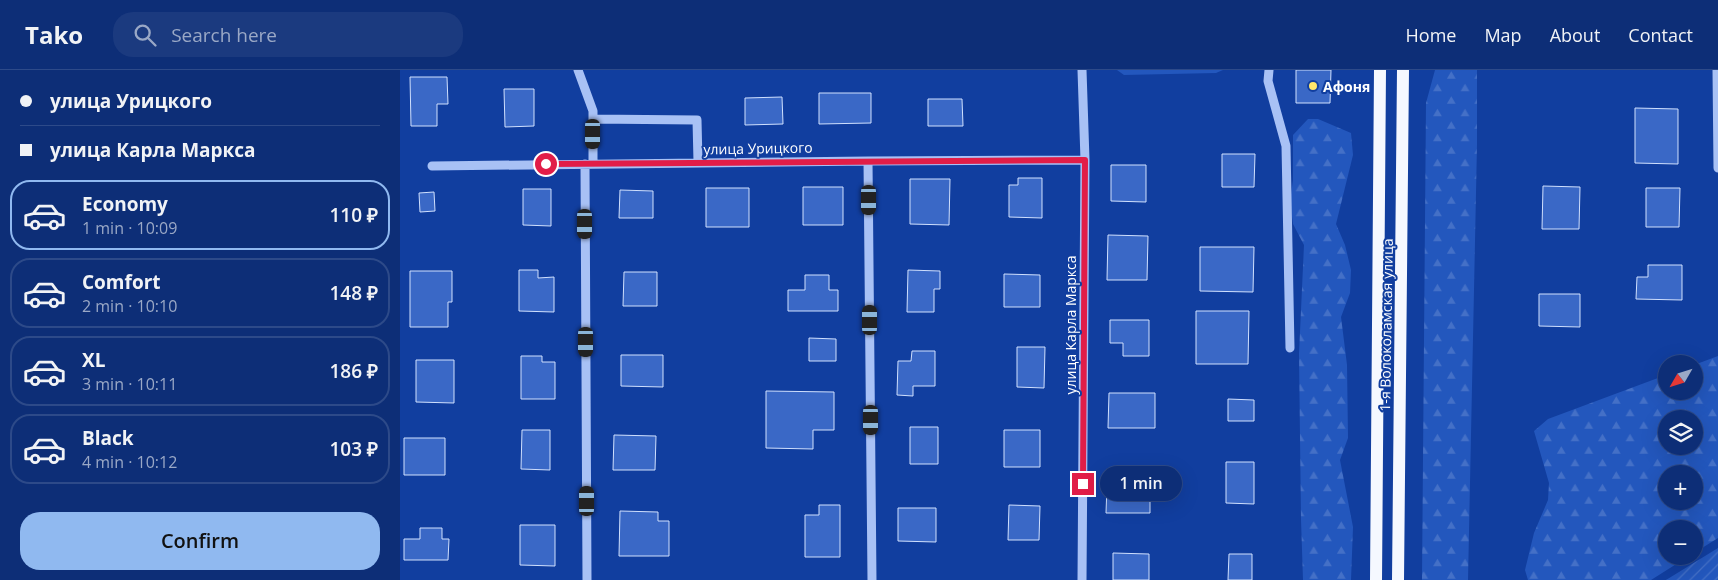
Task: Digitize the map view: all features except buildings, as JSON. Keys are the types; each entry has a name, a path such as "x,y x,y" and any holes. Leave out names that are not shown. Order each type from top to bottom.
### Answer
{"main road":[{"name":"1-я Волоколамская улица","path":"1376,580 1380,70"},
{"name":"1-я Волоколамская улица","path":"1398,580 1403,70"}],"street":[{"path":"578,70 593,111 589,164 587,580"},
{"name":"улица Карла Маркса","path":"1082,70 1085,160 1082,580"},
{"path":"1269,70 1268,81 1286,146 1290,348"},
{"path":"1717,70 1718,168"},
{"path":"593,120 698,120 698,162"},
{"path":"868,160 872,580"},
{"name":"улица Урицкого","path":"432,166 868,160 1085,160"}],"green space":[{"path":"1117,70 1223,70 1216,73 1124,75"},
{"path":"1435,70 1477,70 1468,580 1422,580 1426,103"},
{"path":"1308,119 1318,119 1351,133 1353,155 1336,224 1345,245 1351,270 1350,293 1341,317 1347,365 1348,438 1340,460 1353,527 1351,580 1303,580 1299,354 1304,245 1293,224 1290,202 1293,180 1293,135"},
{"path":"1718,356 1718,538 1703,547 1703,520 1658,520 1658,565 1675,565 1651,580 1528,580 1525,570 1534,533 1548,500 1549,483 1534,431 1548,419 1658,378 1658,400 1703,400 1703,362"},
{"path":"1718,548 1718,580 1666,580 1690,565 1703,565 1703,557"}],"place":[{"name":"Афоня","path":"1313,86"}],"route":[{"path":"546,164 868,160 1085,160 1083,484"}]}
